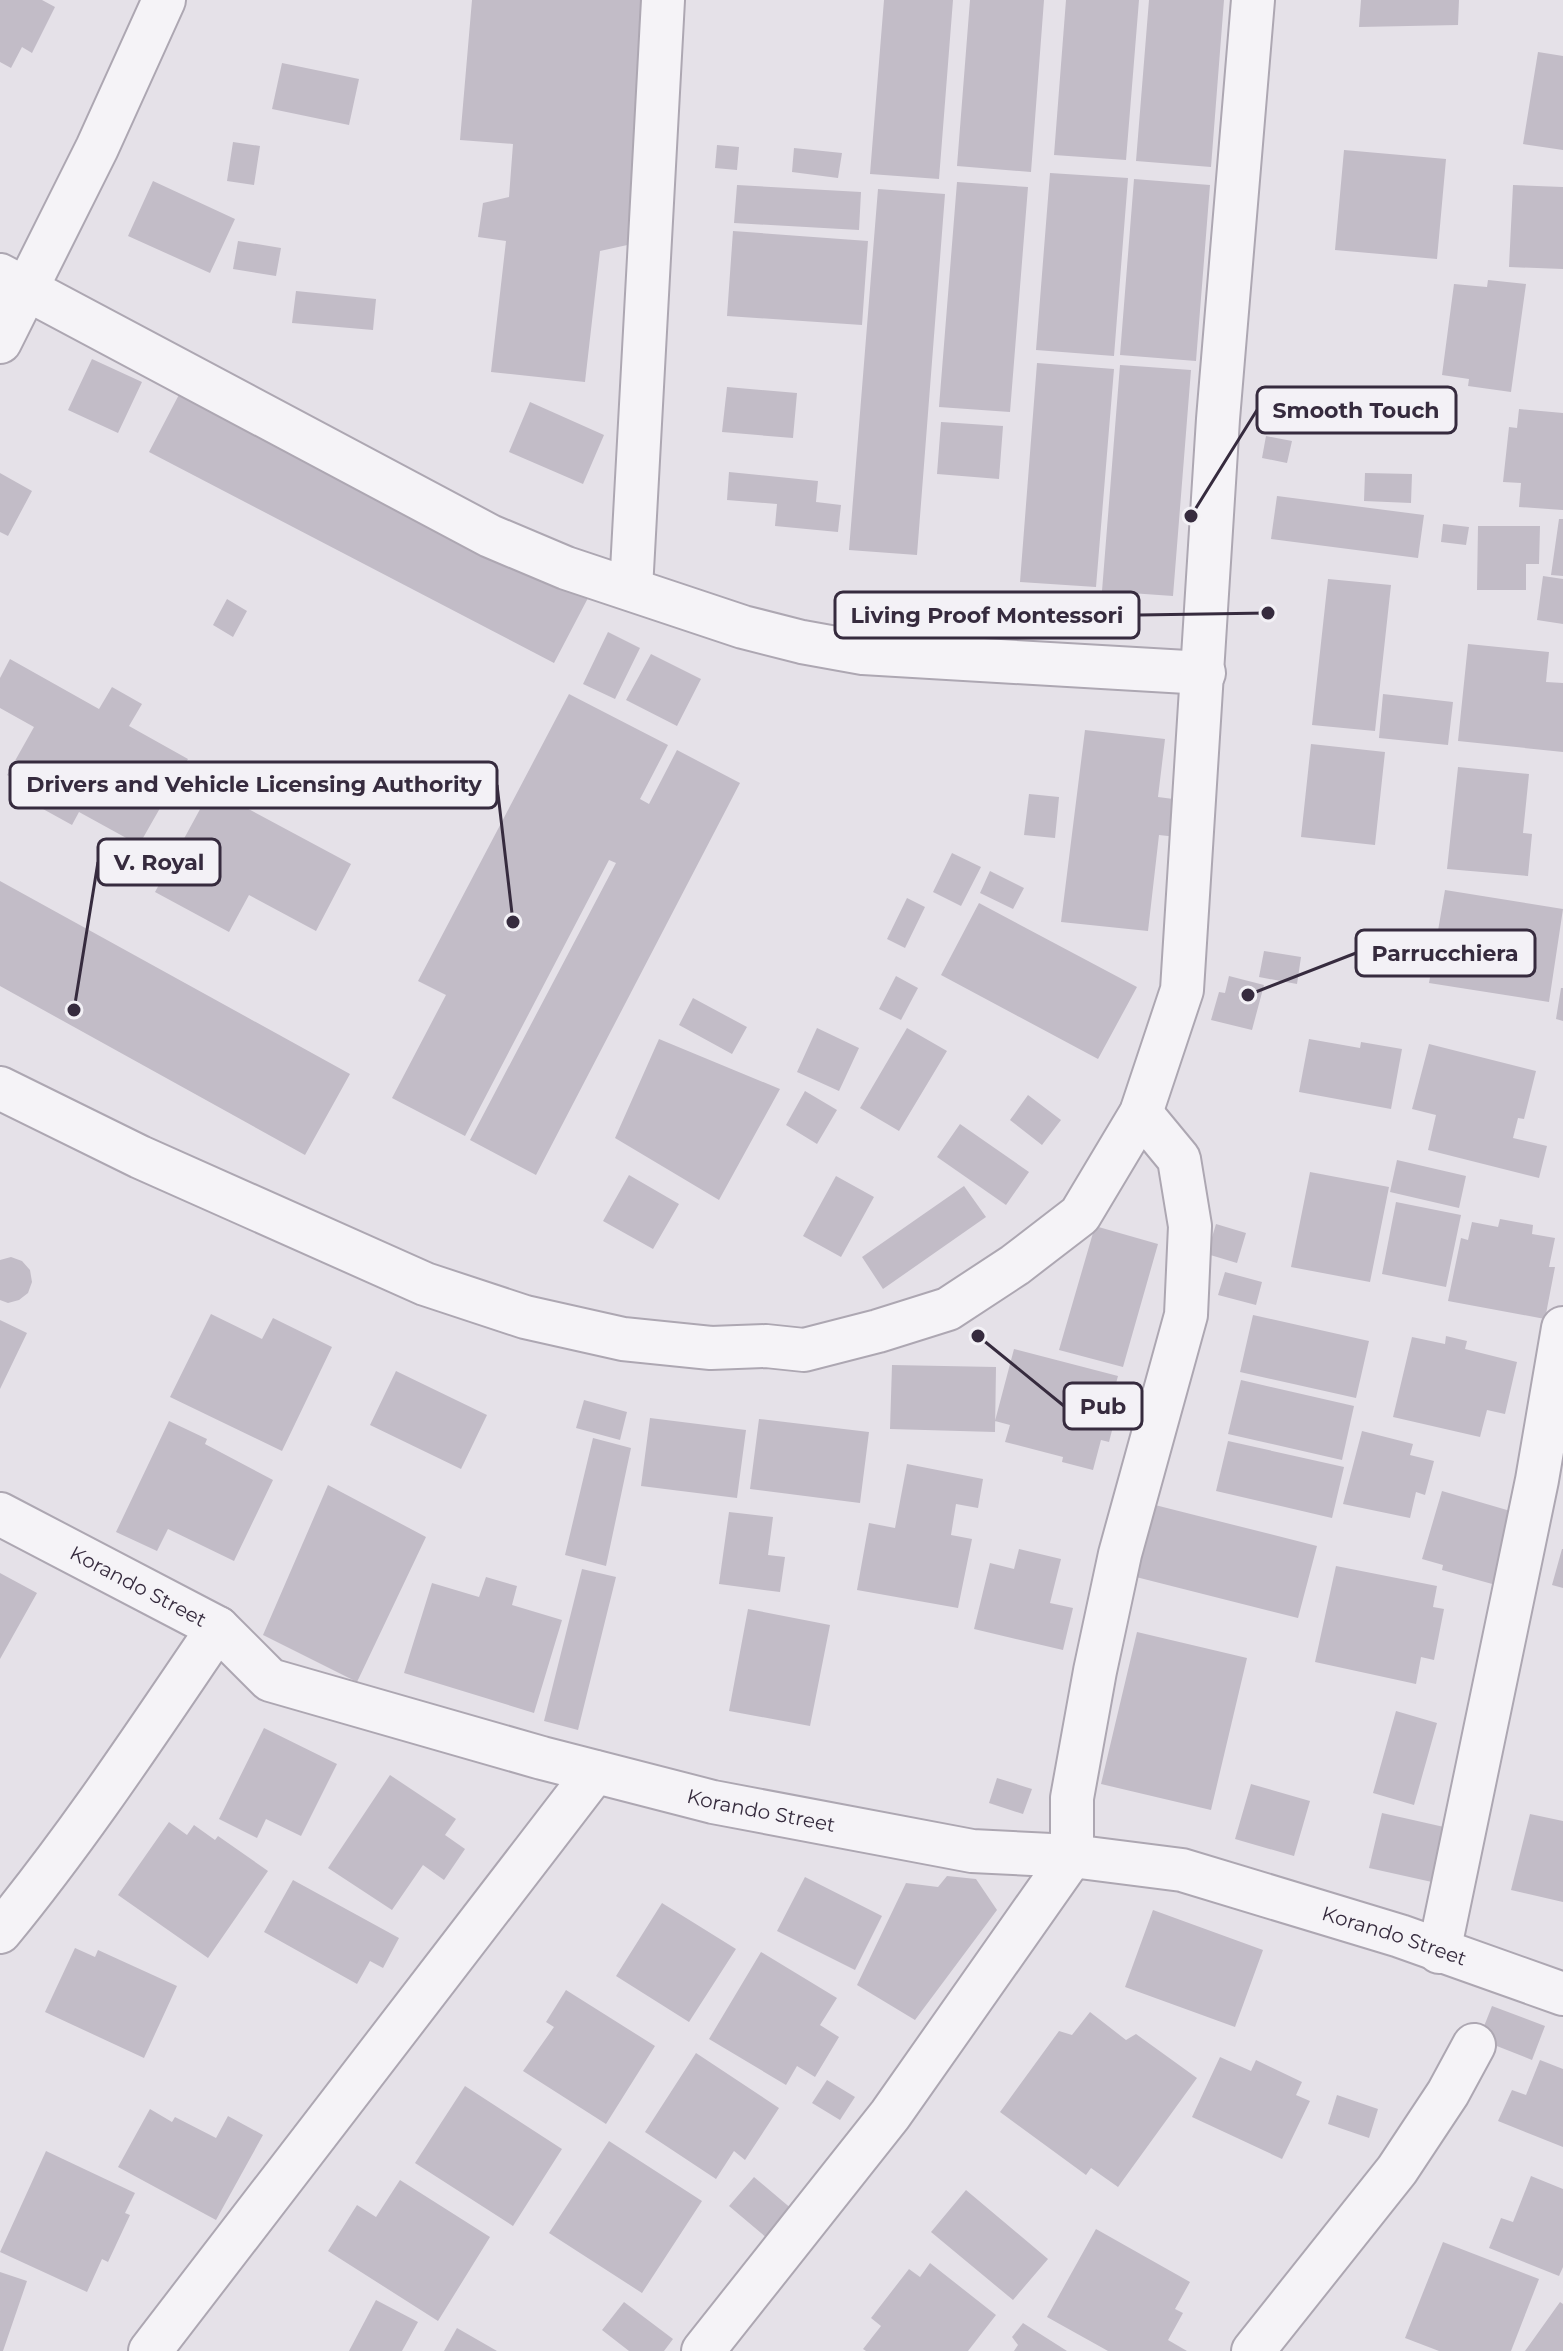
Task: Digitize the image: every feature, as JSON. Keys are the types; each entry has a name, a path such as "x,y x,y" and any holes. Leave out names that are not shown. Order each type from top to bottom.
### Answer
{"street":[{"path":"0,342 13,281 97,148 164,0"},
{"path":"631,589 663,0"},
{"path":"0,1088 140,1157 425,1284 525,1317 623,1339 711,1348 766,1346 804,1350 948,1309 1015,1265 1080,1215 1141,1113 1182,990 1218,419 1253,0"},
{"path":"13,281 490,536 566,568 743,627 863,653 1204,673"},
{"path":"703,2351 890,2115 1072,1856 1072,1798 1098,1656 1120,1554 1186,1315 1190,1226 1179,1159 1141,1113"},
{"path":"1439,1952 1537,1480 1563,1328"},
{"name":"Korando Street","path":"0,1514 218,1628 270,1680 595,1772 713,1802 972,1851 1072,1856 1182,1870 1400,1936 1563,1994"},
{"path":"0,1932 130,1758 218,1628"},
{"path":"150,2351 595,1772"},
{"path":"1253,2351 1397,2170 1448,2093 1474,2045"}],"building":[{"path":"0,0 42,0 55,7 32,53 22,47 11,68 0,62"},
{"path":"472,0 660,0 641,242 600,251 585,382 491,372 506,241 478,237 483,203 509,197 513,144 460,140"},
{"path":"884,0 953,0 939,179 870,174"},
{"path":"970,0 1044,0 1031,172 957,166"},
{"path":"1066,0 1139,0 1126,160 1054,155"},
{"path":"1149,0 1224,0 1211,167 1136,161"},
{"path":"1361,0 1459,0 1458,25 1359,27"},
{"path":"1538,52 1563,56 1563,150 1523,144"},
{"path":"282,63 359,79 349,125 272,109"},
{"path":"233,142 260,146 254,185 227,181"},
{"path":"717,145 739,147 737,170 715,168"},
{"path":"794,148 842,153 838,178 792,172"},
{"path":"1344,150 1446,159 1437,259 1335,250"},
{"path":"1050,173 1128,178 1114,356 1036,350"},
{"path":"1134,179 1210,185 1196,361 1120,355"},
{"path":"153,181 235,219 210,273 128,236"},
{"path":"957,182 1028,187 1010,412 939,407"},
{"path":"737,185 861,192 859,230 734,223"},
{"path":"1513,185 1563,187 1563,269 1509,267"},
{"path":"878,189 945,194 917,555 849,550"},
{"path":"733,231 868,241 862,325 727,316"},
{"path":"238,241 281,248 276,276 233,269"},
{"path":"1488,280 1526,284 1511,392 1468,386 1469,379 1442,375 1454,284 1487,287"},
{"path":"296,291 376,299 373,330 292,323"},
{"path":"92,359 142,382 118,433 68,410"},
{"path":"1037,363 1114,369 1096,587 1020,582"},
{"path":"1120,365 1191,370 1173,596 1102,591"},
{"path":"183,387 588,598 554,663 149,452"},
{"path":"727,387 797,393 793,438 722,432"},
{"path":"530,402 604,435 583,484 509,452"},
{"path":"1519,409 1563,413 1563,510 1519,507 1521,483 1503,482 1509,427 1517,428"},
{"path":"941,422 1003,426 999,479 937,474"},
{"path":"1266,436 1292,441 1287,463 1262,458"},
{"path":"729,472 818,481 816,502 841,505 838,532 775,526 777,504 727,500"},
{"path":"0,473 32,491 8,536 0,532"},
{"path":"1365,473 1412,474 1411,503 1364,501"},
{"path":"1277,496 1424,515 1418,558 1271,539"},
{"path":"1559,519 1563,519 1563,576 1551,575"},
{"path":"1443,524 1469,527 1466,545 1441,542"},
{"path":"1478,526 1540,526 1539,564 1526,564 1526,590 1477,590"},
{"path":"1543,576 1563,579 1563,624 1537,620"},
{"path":"1328,579 1391,585 1375,731 1312,725"},
{"path":"227,599 247,611 233,637 213,625"},
{"path":"608,632 640,648 615,699 583,684"},
{"path":"1468,644 1549,652 1546,682 1563,683 1563,752 1458,741"},
{"path":"651,654 701,679 677,726 626,700"},
{"path":"10,659 99,709 112,687 142,704 129,726 188,759 139,845 79,812 72,825 43,809 49,799 7,775 34,727 0,708 0,678"},
{"path":"569,694 668,745 640,799 649,804 677,750 740,783 536,1175 470,1140 616,863 609,860 465,1136 392,1098 446,995 418,981"},
{"path":"1383,694 1453,702 1448,745 1379,738"},
{"path":"1085,730 1165,739 1158,797 1181,800 1177,837 1159,835 1148,931 1061,922"},
{"path":"1311,744 1385,752 1375,845 1301,837"},
{"path":"1458,767 1529,774 1523,833 1532,834 1528,876 1447,869"},
{"path":"211,789 351,864 316,931 249,895 229,932 155,892"},
{"path":"1029,794 1059,797 1055,838 1024,835"},
{"path":"952,853 981,867 961,906 933,892"},
{"path":"990,871 1024,888 1013,909 980,893"},
{"path":"0,881 350,1074 305,1155 0,986"},
{"path":"1445,890 1563,909 1549,1002 1429,983"},
{"path":"907,898 925,907 905,948 887,939"},
{"path":"979,903 1137,987 1098,1059 941,975"},
{"path":"1264,951 1301,957 1297,984 1259,977"},
{"path":"896,976 918,988 901,1020 879,1009"},
{"path":"1229,976 1264,985 1252,1030 1211,1020 1219,992 1225,993"},
{"path":"1563,988 1563,1021 1556,1019"},
{"path":"693,998 747,1027 732,1054 679,1025"},
{"path":"817,1028 859,1048 839,1091 797,1072"},
{"path":"907,1028 947,1051 899,1131 860,1108"},
{"path":"659,1039 780,1089 719,1200 615,1138"},
{"path":"1309,1039 1360,1048 1361,1042 1402,1049 1391,1109 1299,1092"},
{"path":"1429,1044 1536,1071 1524,1119 1518,1118 1513,1138 1547,1146 1539,1178 1428,1150 1436,1115 1412,1109"},
{"path":"805,1091 837,1110 817,1144 786,1125"},
{"path":"1028,1095 1061,1120 1042,1145 1010,1120"},
{"path":"960,1124 1029,1172 1006,1205 937,1157"},
{"path":"1397,1160 1466,1176 1459,1208 1390,1192"},
{"path":"1310,1172 1389,1187 1370,1282 1291,1267"},
{"path":"629,1175 679,1204 653,1249 603,1221"},
{"path":"836,1176 874,1197 841,1257 803,1236"},
{"path":"964,1186 986,1217 883,1289 862,1257"},
{"path":"1396,1202 1461,1215 1446,1287 1382,1274"},
{"path":"1500,1219 1533,1225 1532,1234 1555,1238 1549,1267 1555,1267 1545,1319 1448,1301 1461,1238 1468,1240 1472,1222 1498,1227"},
{"path":"1216,1224 1246,1233 1237,1263 1207,1254"},
{"path":"1095,1226 1158,1244 1123,1367 1059,1350"},
{"path":"11,1257 22,1261 30,1270 32,1282 28,1293 8,1303 0,1300 0,1260"},
{"path":"1225,1272 1262,1282 1256,1305 1218,1295"},
{"path":"211,1314 262,1339 273,1318 332,1347 282,1451 170,1397"},
{"path":"1253,1315 1369,1341 1356,1398 1240,1372"},
{"path":"0,1320 27,1333 0,1389"},
{"path":"1446,1336 1467,1341 1465,1349 1517,1362 1505,1414 1487,1410 1480,1437 1393,1417 1412,1337 1445,1344"},
{"path":"1014,1349 1118,1376 1109,1409 1117,1411 1109,1442 1101,1440 1093,1470 1062,1462 1063,1457 1005,1442 1010,1425 995,1421"},
{"path":"892,1365 996,1367 995,1432 890,1429"},
{"path":"396,1371 487,1415 461,1469 370,1425"},
{"path":"1241,1380 1354,1406 1342,1460 1228,1434"},
{"path":"584,1400 627,1412 620,1440 576,1428"},
{"path":"650,1418 746,1430 737,1498 641,1486"},
{"path":"759,1419 869,1432 860,1503 750,1489"},
{"path":"169,1421 207,1439 205,1444 273,1480 234,1561 168,1529 157,1551 116,1532"},
{"path":"1362,1431 1413,1444 1410,1455 1434,1461 1425,1495 1416,1492 1410,1518 1343,1504"},
{"path":"593,1438 631,1448 606,1566 565,1555"},
{"path":"1228,1441 1344,1467 1332,1518 1216,1491"},
{"path":"907,1464 983,1479 978,1508 956,1504 951,1535 972,1539 958,1608 857,1590 869,1523 895,1528"},
{"path":"328,1485 426,1537 357,1682 263,1635"},
{"path":"1442,1491 1524,1515 1503,1587 1442,1570 1443,1565 1422,1559"},
{"path":"1155,1505 1317,1546 1298,1618 1136,1577"},
{"path":"729,1512 773,1517 768,1555 785,1557 780,1592 719,1584"},
{"path":"1019,1549 1061,1559 1050,1603 1073,1608 1063,1650 974,1629 990,1563 1014,1569"},
{"path":"1563,1549 1563,1588 1552,1585"},
{"path":"1336,1566 1437,1586 1433,1607 1444,1609 1434,1660 1421,1657 1416,1684 1315,1662"},
{"path":"582,1569 616,1577 578,1730 544,1721"},
{"path":"0,1573 37,1593 0,1659"},
{"path":"486,1577 517,1586 512,1605 562,1620 534,1713 404,1673 432,1583 479,1597"},
{"path":"748,1609 830,1625 810,1726 729,1711"},
{"path":"1137,1632 1247,1658 1211,1810 1101,1784"},
{"path":"1396,1711 1437,1723 1414,1805 1373,1793"},
{"path":"264,1728 337,1764 301,1836 266,1819 257,1838 219,1819"},
{"path":"390,1775 456,1819 445,1835 465,1849 444,1880 423,1865 392,1910 328,1868"},
{"path":"997,1778 1032,1789 1023,1814 989,1803"},
{"path":"1251,1784 1310,1801 1294,1856 1235,1839"},
{"path":"1382,1813 1444,1827 1432,1882 1369,1868"},
{"path":"1530,1814 1563,1821 1563,1902 1511,1890"},
{"path":"169,1822 187,1835 194,1825 215,1840 218,1836 268,1871 208,1958 118,1895"},
{"path":"947,1876 976,1879 997,1910 915,2020 857,1985 906,1883 938,1887"},
{"path":"805,1877 882,1916 855,1970 777,1931"},
{"path":"293,1880 399,1938 383,1968 370,1961 357,1984 264,1932"},
{"path":"662,1903 736,1949 689,2022 616,1976"},
{"path":"1153,1910 1263,1950 1235,2027 1125,1987"},
{"path":"75,1948 95,1957 98,1950 177,1986 144,2058 45,2012"},
{"path":"761,1952 837,1998 820,2025 839,2037 815,2077 797,2066 786,2085 709,2039"},
{"path":"566,1990 655,2046 606,2124 523,2071 554,2027 546,2022"},
{"path":"1492,2006 1545,2026 1532,2060 1479,2039"},
{"path":"1090,2012 1126,2040 1136,2034 1197,2078 1118,2187 1091,2168 1086,2175 1000,2112 1059,2031 1072,2035"},
{"path":"696,2053 779,2108 745,2160 734,2151 716,2179 645,2132"},
{"path":"1220,2057 1251,2071 1256,2060 1302,2082 1296,2095 1310,2101 1282,2159 1192,2117"},
{"path":"1540,2060 1563,2069 1563,2147 1498,2121 1512,2090 1526,2095"},
{"path":"827,2080 855,2097 840,2120 812,2103"},
{"path":"465,2086 562,2149 513,2226 415,2163"},
{"path":"1337,2095 1378,2109 1369,2138 1328,2124"},
{"path":"150,2109 172,2122 175,2117 216,2138 228,2116 263,2135 216,2220 118,2167"},
{"path":"609,2141 702,2201 642,2293 549,2233"},
{"path":"46,2151 135,2193 125,2213 130,2215 108,2262 102,2259 87,2292 0,2252"},
{"path":"1531,2176 1563,2189 1563,2267 1559,2276 1489,2248 1501,2218 1513,2222"},
{"path":"754,2177 793,2210 768,2239 729,2206"},
{"path":"400,2180 490,2237 438,2321 328,2251 357,2205 376,2217"},
{"path":"966,2190 1048,2259 1013,2300 931,2232"},
{"path":"1096,2229 1190,2282 1175,2309 1183,2313 1168,2340 1187,2351 1108,2351 1047,2317"},
{"path":"1443,2242 1539,2279 1511,2351 1439,2351 1405,2338"},
{"path":"930,2263 996,2315 968,2351 863,2349 881,2326 871,2318 909,2269 920,2277"},
{"path":"0,2272 27,2281 3,2351 0,2351"},
{"path":"376,2300 418,2322 402,2351 349,2351"},
{"path":"624,2302 673,2339 664,2351 629,2351 602,2330"},
{"path":"1560,2302 1563,2304 1563,2351 1525,2351"},
{"path":"1023,2323 1067,2351 1014,2351 1018,2345 1012,2337"},
{"path":"457,2328 497,2351 444,2351"}],"place":[{"name":"Smooth Touch","path":"1191,516"},
{"name":"Living Proof Montessori","path":"1268,613"},
{"name":"Drivers and Vehicle Licensing Authority","path":"513,922"},
{"name":"Parrucchiera","path":"1248,995"},
{"name":"V. Royal","path":"74,1010"},
{"name":"Pub","path":"978,1336"}]}
